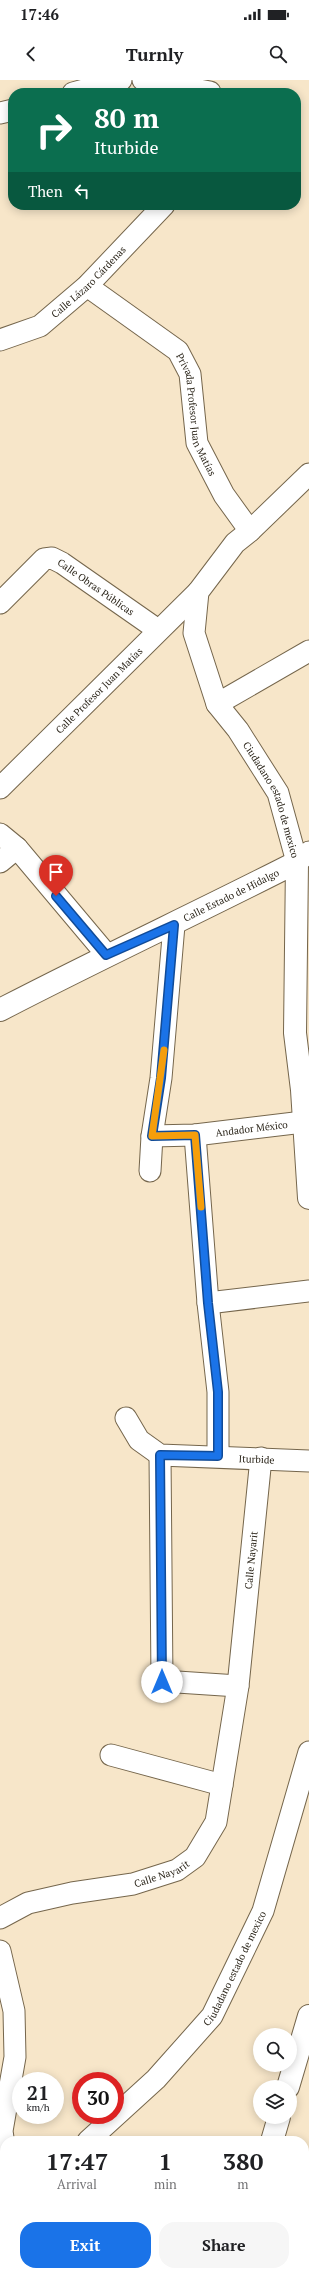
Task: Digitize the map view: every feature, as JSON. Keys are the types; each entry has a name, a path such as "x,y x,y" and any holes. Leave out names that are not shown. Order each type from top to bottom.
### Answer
{"street":[{"path":"91,88 121,80"},
{"path":"143,80 210,88"},
{"name":"Calle Lázaro Cárdenas","path":"0,340 40,326 87,286 159,210"},
{"name":"Privada Profesor Juan Matías","path":"87,286 178,351 190,374 197,443 224,495 250,531"},
{"path":"198,592 235,542 250,531 309,474"},
{"name":"Calle Obras Públicas","path":"0,604 44,559 52,558 62,563 158,630"},
{"name":"Calle Profesor Juan Matías","path":"0,788 198,592"},
{"name":"Ciudadano estado de mexico","path":"198,592 194,633 217,704 238,730 278,793 303,857 302,1031 306,1090 303,1122 309,1198"},
{"path":"217,704 309,650"},
{"path":"0,834 16,848 106,955"},
{"path":"0,862 16,848"},
{"name":"Calle Estado de Hidalgo","path":"0,1010 106,955 174,925 303,857"},
{"path":"150,1171 152,1136 161,1078 174,925"},
{"name":"Andador México","path":"152,1136 195,1135 303,1122"},
{"path":"195,1135 208,1303 218,1392 218,1456"},
{"path":"208,1303 309,1291"},
{"path":"126,1418 139,1440 160,1455 162,1682 238,1686"},
{"name":"Iturbide","path":"160,1455 218,1456 309,1461"},
{"name":"Calle Nayarit","path":"0,1918 28,1903 72,1892 133,1884 177,1870 195,1857 216,1822 238,1686 261,1458"},
{"name":"Ciudadano estado de mexico","path":"93,2136 156,2079 212,2016 262,1911 300,1787 309,1752"},
{"path":"111,1755 222,1785"},
{"path":"0,1951 14,2011 15,2057 2,2131 3,2136"},
{"path":"290,2080 309,2016"},
{"path":"273,2136 277,2124"}],"slow traffic":[{"path":"164,1050 152,1136 195,1135 201,1207"}],"route":[{"path":"56,896 106,955 174,925 161,1078 152,1136 195,1135 208,1303 218,1392 218,1456 160,1455 162,1682"}]}
